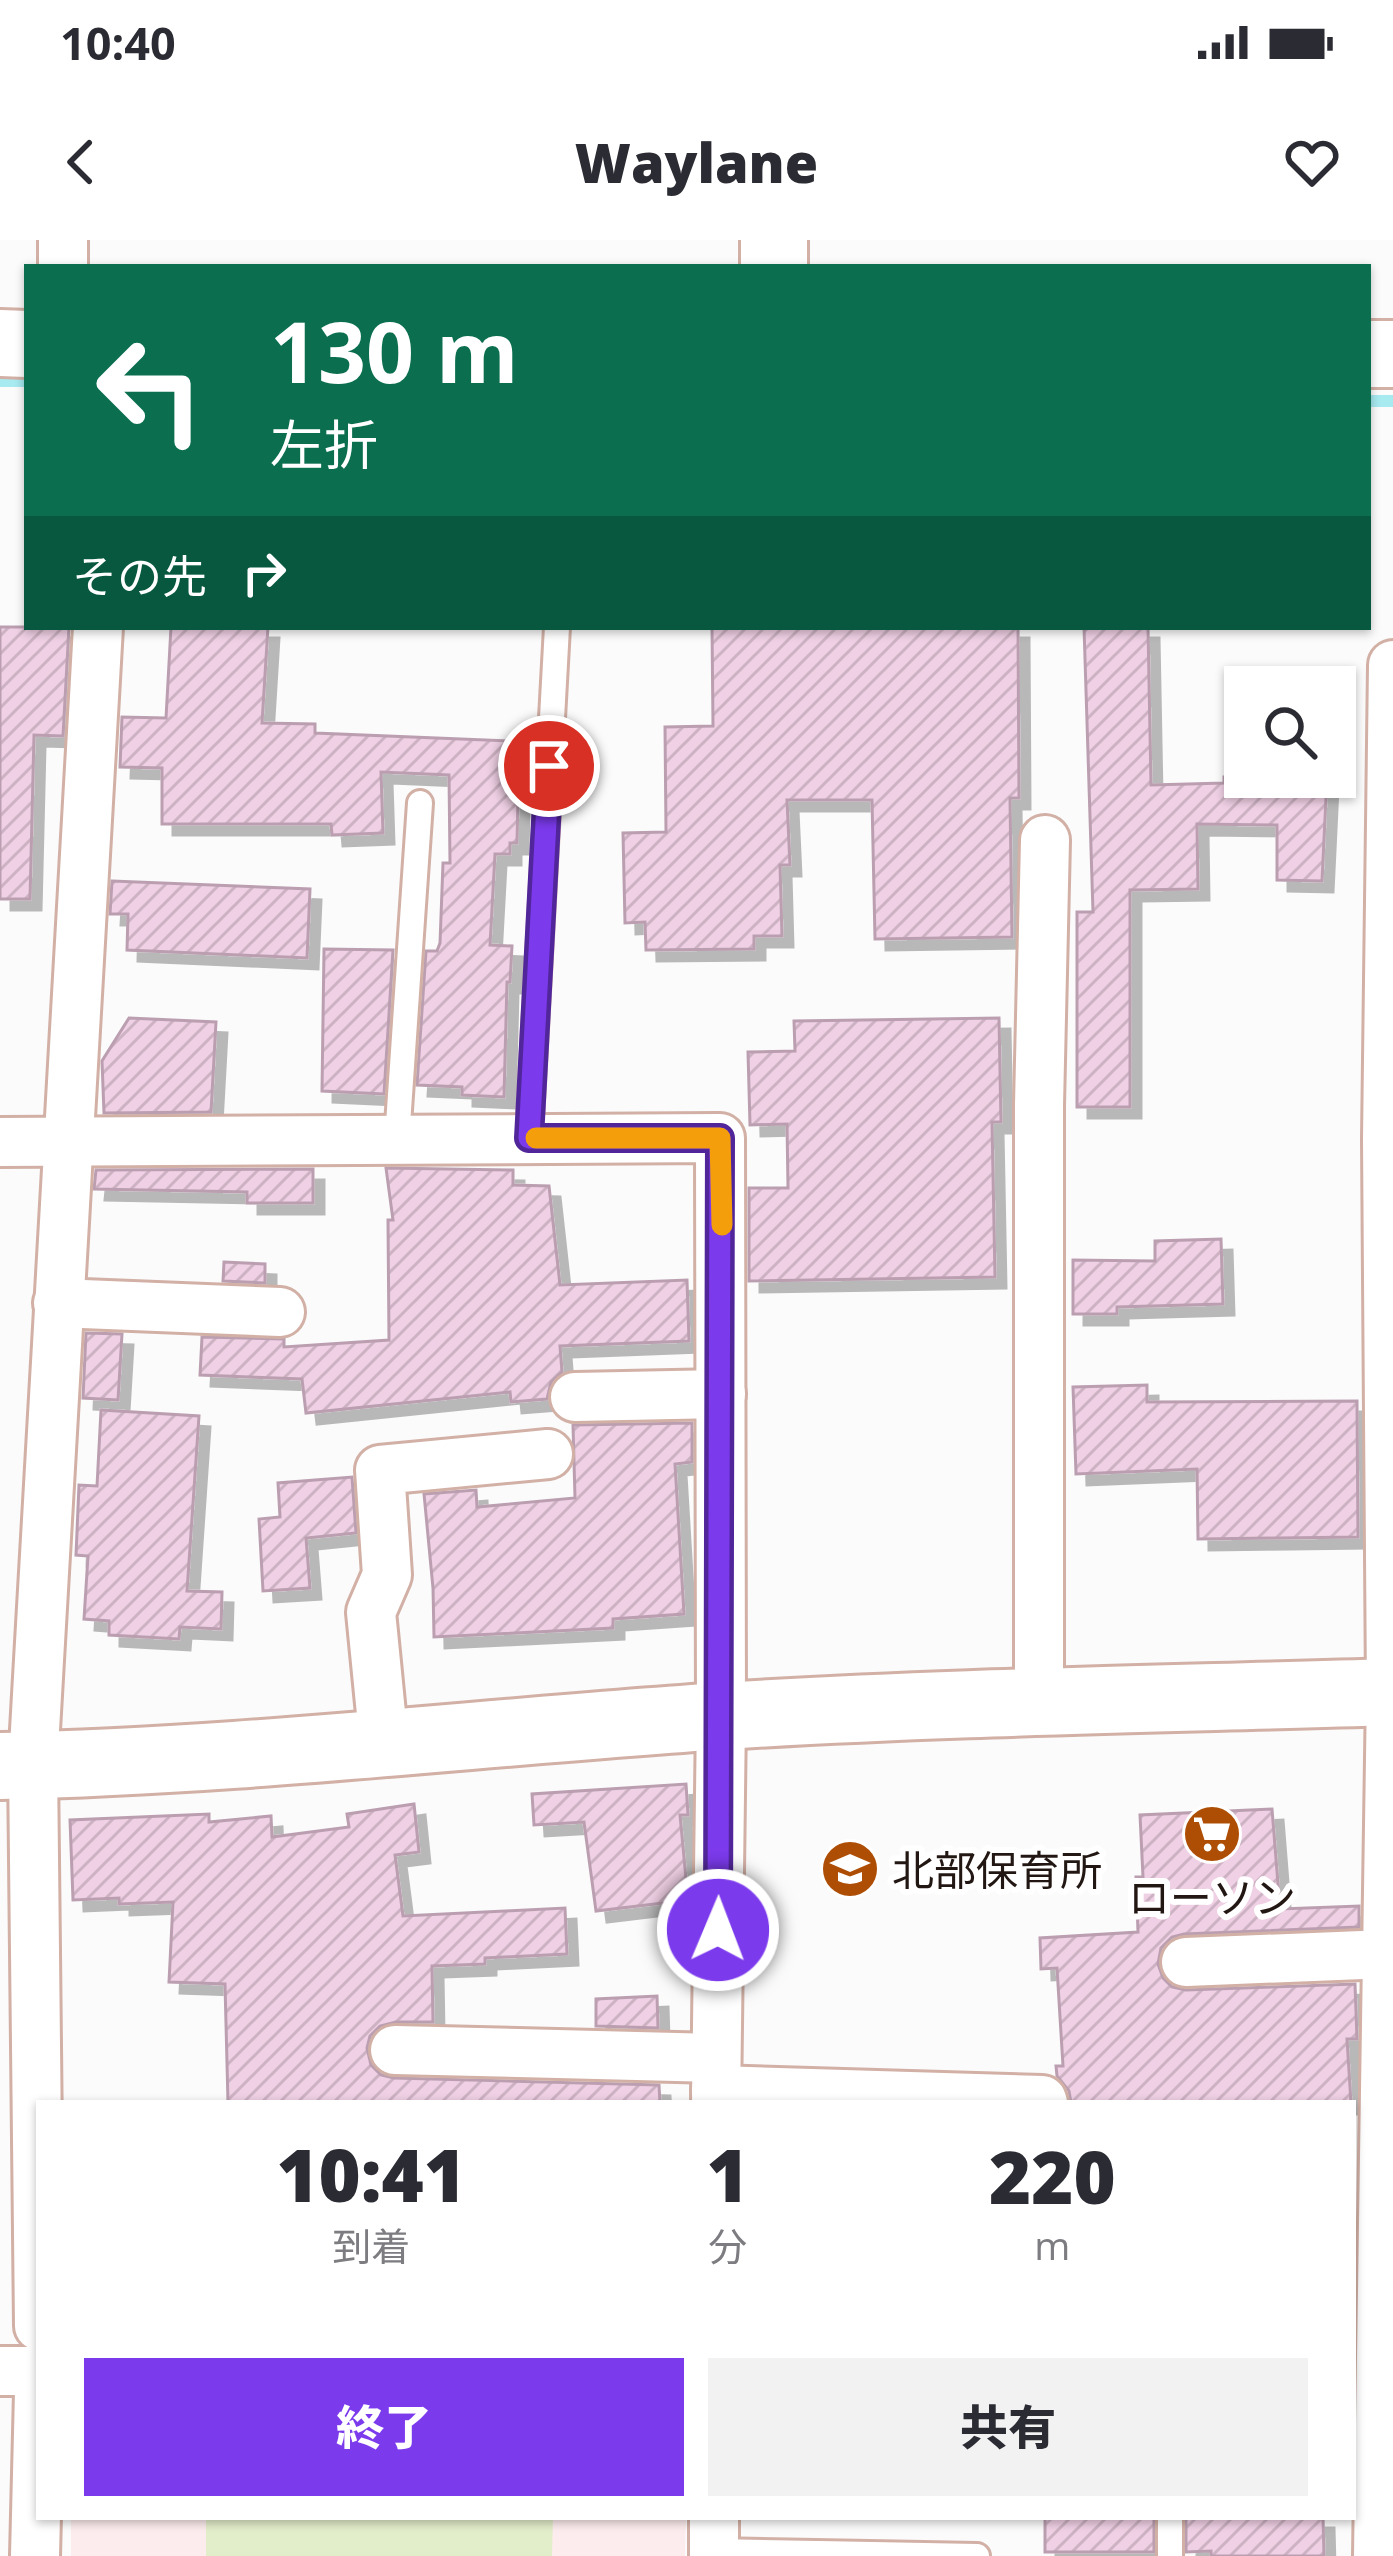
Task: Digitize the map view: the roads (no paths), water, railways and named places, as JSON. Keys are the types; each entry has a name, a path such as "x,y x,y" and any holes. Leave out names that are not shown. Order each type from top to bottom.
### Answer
{"street":[{"path":"36,2253 16,1766 58,1303 98,630"},
{"path":"1378,2556 1367,2390 1388,1954 1392,1692 1393,664"},
{"path":"1040,1700 1039,1105 1045,840"},
{"path":"0,1142 720,1138 716,2084"},
{"path":"58,1303 280,1312"},
{"path":"575,1397 721,1394"},
{"path":"384,1744 371,1612 387,1576 380,1469 548,1454"},
{"path":"16,1766 721,1717 1040,1700 1392,1692"},
{"path":"1186,1961 1388,1954"},
{"path":"395,2050 716,2084 1042,2100"},
{"path":"0,2371 36,2371"},
{"path":"35,2556 36,2515"}],"lane":[{"path":"529,1138 556,630"},
{"path":"397,1139 420,802"},
{"path":"1170,2520 1170,2556"},
{"path":"714,2541 977,2556"}],"waterway":[{"path":"0,381 24,381"},
{"path":"1371,401 1393,401"}],"place":[{"name":"ローソン","path":"1212,1834"},
{"name":"北部保育所","path":"850,1869"}]}
